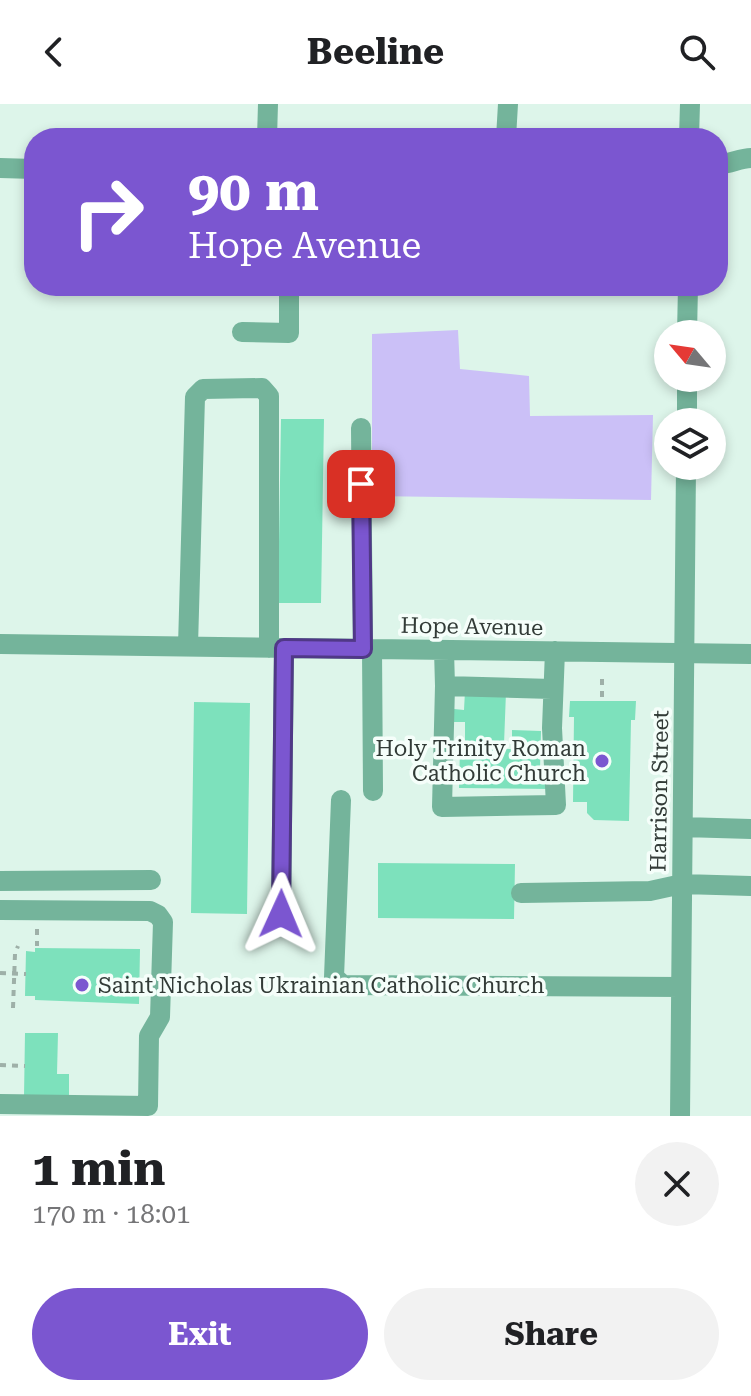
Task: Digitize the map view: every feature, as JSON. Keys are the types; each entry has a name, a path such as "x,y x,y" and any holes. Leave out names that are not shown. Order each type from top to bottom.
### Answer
{"street":[{"path":"267,128 268,104"},
{"path":"507,128 508,104"},
{"path":"689,128 690,104"},
{"path":"728,163 737,158 751,158"},
{"path":"0,168 24,169"},
{"path":"242,332 289,333 289,296"},
{"path":"687,320 688,296"},
{"path":"188,646 195,397 203,389 262,388 269,396 281,914"},
{"path":"361,428 373,791"},
{"name":"Harrison Street","path":"680,1116 686,480"},
{"name":"Hope Avenue","path":"0,644 751,654"},
{"path":"444,650 442,807 556,805 552,689 555,651"},
{"path":"445,686 552,689"},
{"path":"341,800 334,977 343,985 681,987"},
{"path":"683,827 751,829"},
{"path":"0,881 151,880"},
{"path":"521,893 650,891 682,884 751,886"},
{"path":"0,910 150,911 163,922 160,1017 149,1036 148,1106 0,1104"}],"path":[{"path":"602,679 602,701"},
{"path":"13,1008 18,946"},
{"path":"0,973 26,974"},
{"path":"0,1065 25,1066"}],"shaded area":[{"path":"458,330 460,369 529,376 530,416 653,415 651,500 372,496 372,334"}],"building":[{"path":"281,419 324,419 321,603 278,603"},
{"path":"465,691 506,692 504,744 465,743 465,722 453,722 454,709 464,710"},
{"name":"Holy Trinity Roman Catholic Church","path":"570,701 636,701 635,720 631,720 629,821 594,820 587,813 587,802 573,802 574,717 569,717"},
{"path":"194,702 250,703 247,914 191,913"},
{"path":"512,730 541,731 540,770 551,770 550,789 459,788 460,748 512,749"},
{"path":"378,863 515,864 514,919 378,918"},
{"name":"Saint Nicholas Ukrainian Catholic Church","path":"35,948 140,949 139,1004 35,1000 35,996 25,996 26,951 35,952"},
{"path":"25,1033 58,1033 57,1074 69,1074 69,1098 24,1097"}],"place":[{"name":"Holy Trinity Roman Catholic Church","path":"602,761"},
{"name":"Saint Nicholas Ukrainian Catholic Church","path":"82,985"}],"route":[{"path":"281,914 284,648 363,649 361,484"}]}
